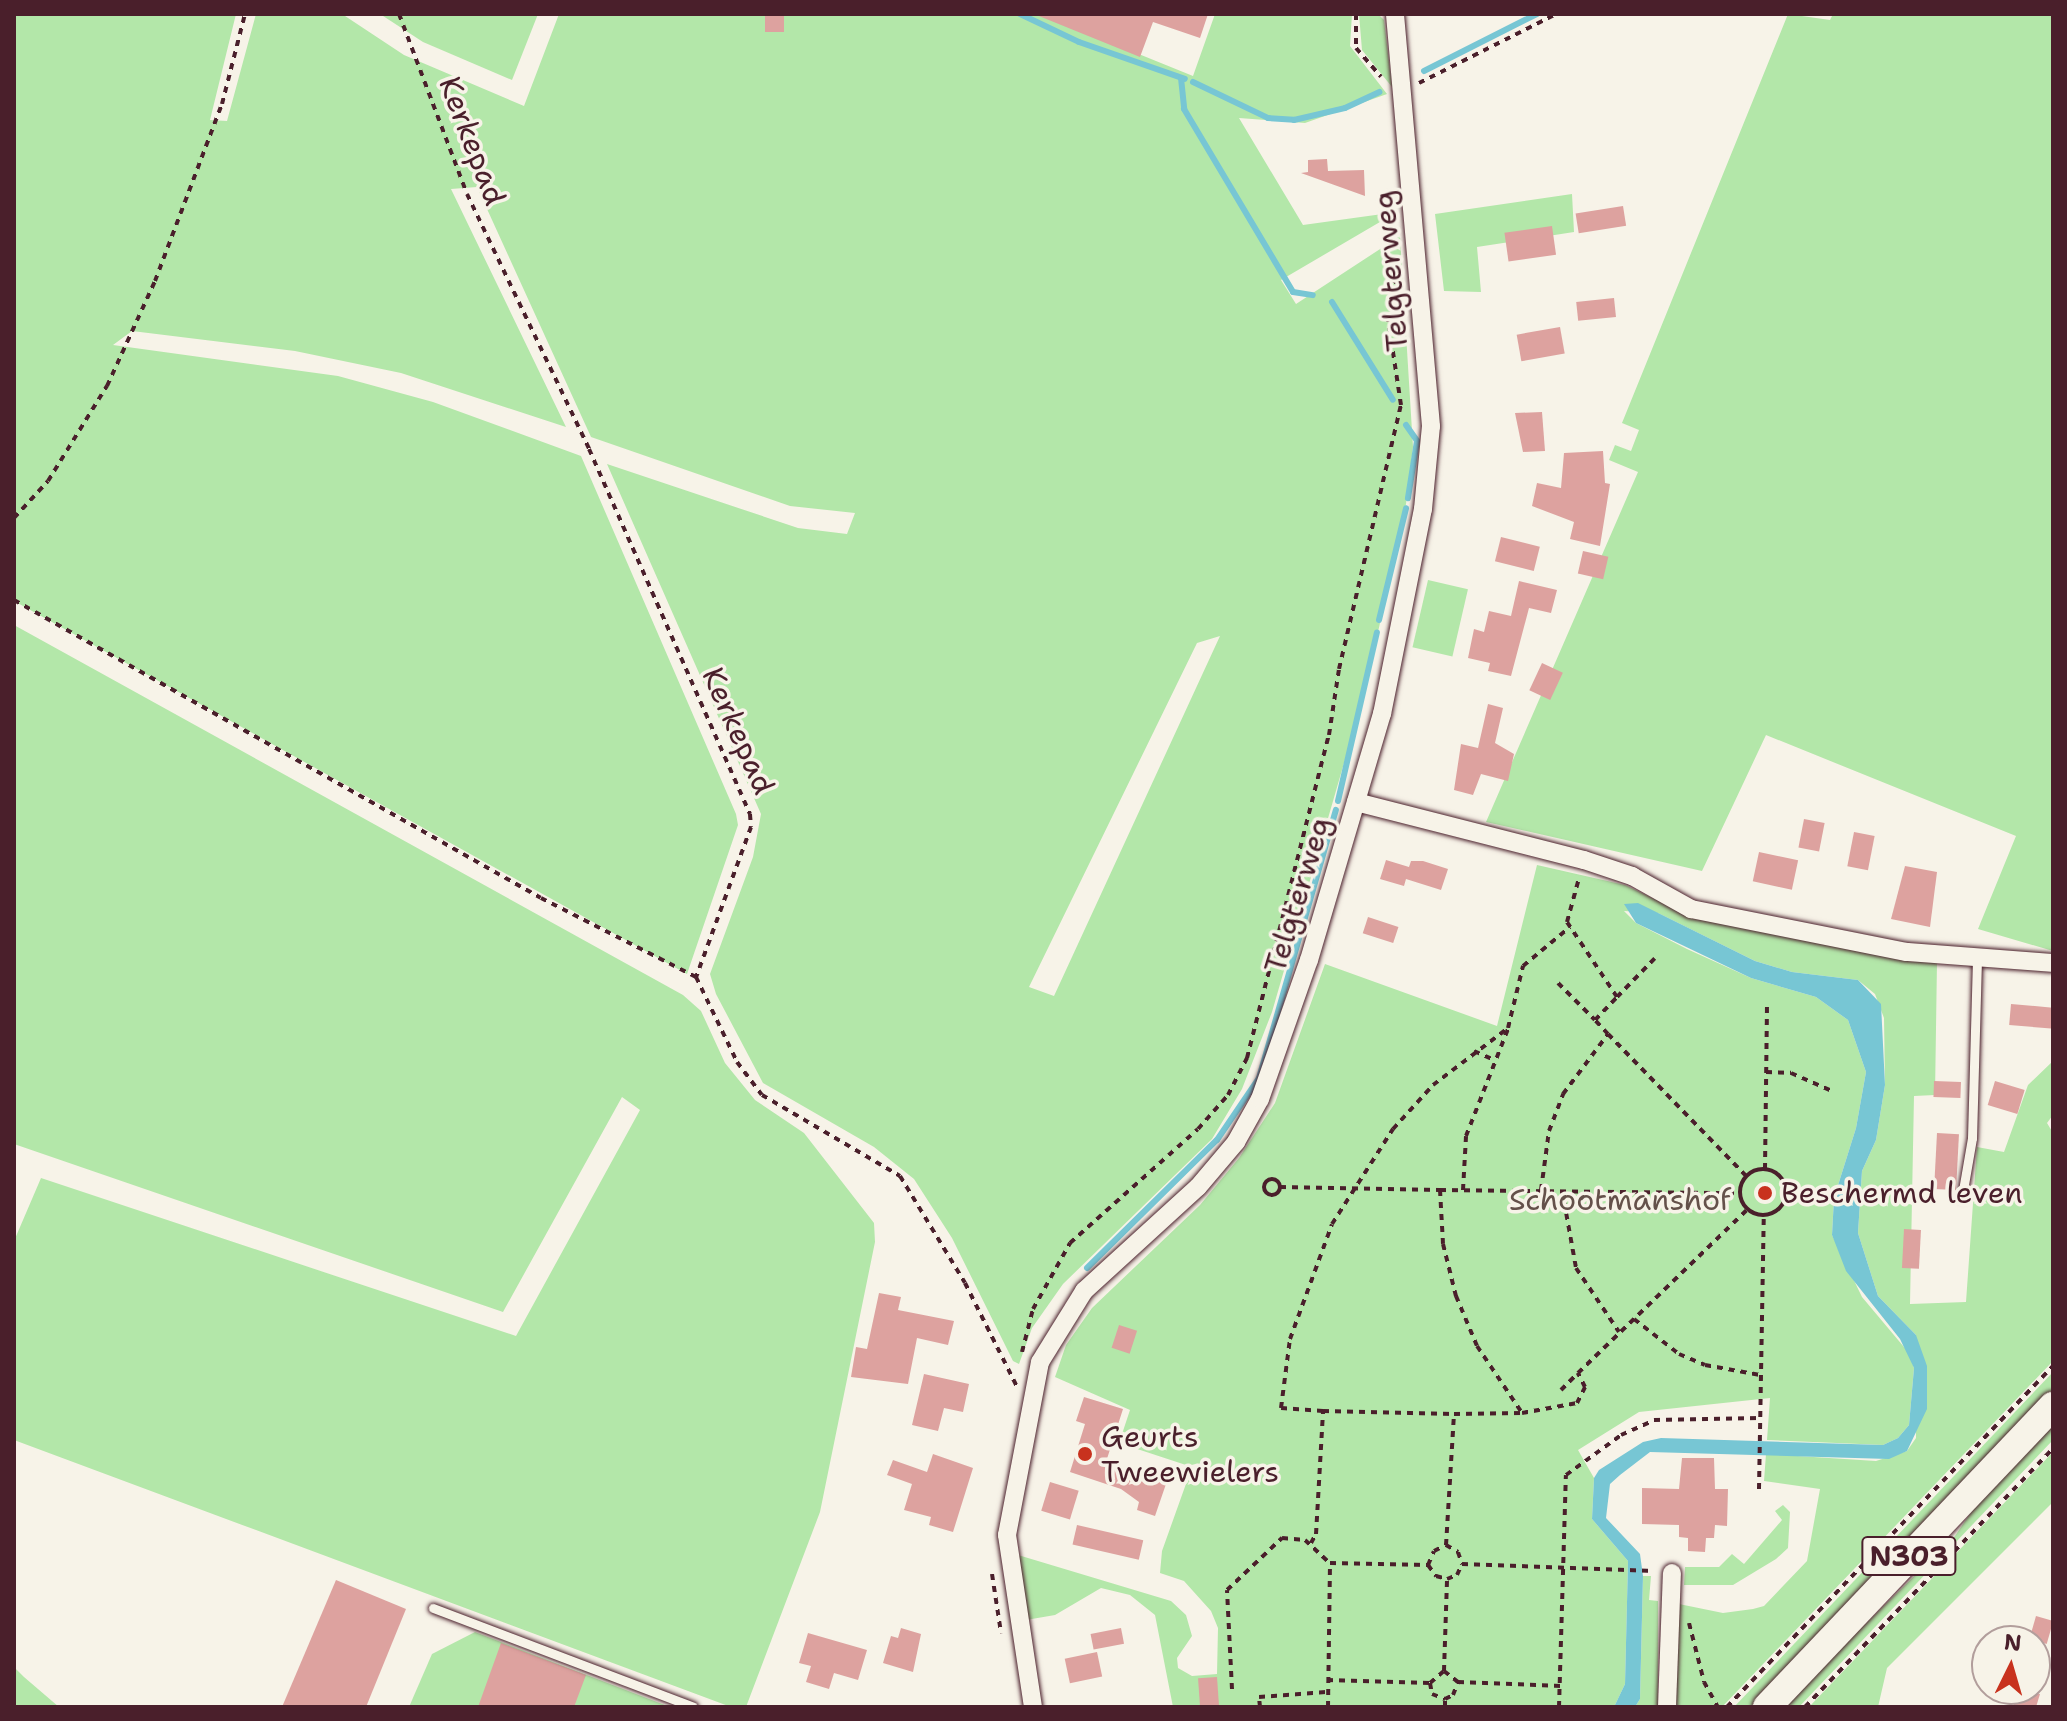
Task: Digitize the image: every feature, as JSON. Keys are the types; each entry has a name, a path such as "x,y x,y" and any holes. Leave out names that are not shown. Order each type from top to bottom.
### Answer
{"main road":[{"name":"N303","path":"1767,1707 2053,1406"}],"street":[{"name":"Telgterweg","path":"1033,1707 1009,1576 1007,1535 1022,1435 1040,1362 1084,1291 1198,1187 1236,1142 1260,1099 1356,802 1385,699 1423,509 1431,426 1394,87 1395,14"},
{"path":"1356,802 1584,860 1632,876 1691,909 1907,952 2053,963"},
{"path":"1665,1572 1669,1615 1667,1707"}],"lane":[{"path":"1962,1196 1972,1138 1977,959"},
{"path":"433,1608 693,1707"}],"path":[{"path":"14,518 48,481 107,386 155,281 222,104 245,14"},
{"name":"Kerkepad","path":"399,14 467,194 589,449 750,814 751,827 696,977"},
{"path":"1356,14 1356,48 1394,87 1556,14"},
{"name":"Telgterweg","path":"1021,1360 1033,1309 1070,1243 1198,1129 1228,1095 1247,1058 1329,735 1339,669 1401,405 1388,319 1398,258"},
{"path":"14,600 541,898 696,977 737,1062 762,1095 900,1176 965,1283 1018,1389 1019,1374"},
{"path":"1463,1190 1466,1136 1492,1059 1508,1028 1523,966 1570,927 1584,860"},
{"path":"1570,927 1617,997"},
{"path":"1595,1020 1655,958"},
{"path":"1558,983 1746,1176"},
{"path":"1765,1169 1767,1007"},
{"path":"1508,1028 1473,1051 1403,1118 1350,1188 1311,1272 1282,1385 1281,1408 1454,1414 1522,1413 1577,1403 1585,1387 1578,1373"},
{"path":"1541,1190 1549,1131 1563,1094 1608,1034"},
{"path":"1473,1051 1492,1059"},
{"path":"1766,1072 1801,1077 1832,1091"},
{"path":"1765,1169 1779,1176 1786,1197 1778,1210 1764,1216 1747,1210 1739,1193 1746,1176 1765,1169"},
{"path":"1280,1187 1271,1195 1263,1187 1271,1179 1280,1187 1739,1193"},
{"path":"1440,1190 1443,1244 1456,1296 1477,1346 1522,1413"},
{"path":"1562,1190 1576,1268 1620,1333"},
{"path":"1561,1390 1747,1210"},
{"path":"1759,1489 1764,1216"},
{"path":"1634,1319 1692,1360 1761,1375"},
{"path":"1727,1707 2053,1366"},
{"path":"1311,1543 1316,1534 1323,1411"},
{"path":"1446,1545 1454,1414"},
{"path":"1559,1707 1566,1475 1576,1465 1654,1420 1760,1418"},
{"path":"1805,1707 2053,1448"},
{"path":"1232,1689 1227,1590 1271,1544 1292,1537 1311,1543 1330,1563 1328,1707"},
{"path":"1428,1565 1436,1576 1447,1579 1457,1575 1462,1564 1458,1552 1446,1545"},
{"path":"1428,1565 1434,1551 1446,1545"},
{"path":"1330,1563 1428,1565"},
{"path":"1462,1564 1665,1572"},
{"path":"1327,1680 1430,1683 1444,1671 1447,1579"},
{"path":"1669,1615 1694,1629 1704,1682 1718,1707"},
{"path":"1444,1671 1458,1682 1561,1686"},
{"path":"1445,1699 1456,1691 1458,1682"},
{"path":"1430,1683 1432,1694 1445,1699"},
{"path":"1260,1707 1259,1697 1326,1692"},
{"path":"1445,1699 1445,1707"}],"green space":[{"path":"14,14 236,14 210,120 227,121 256,14 342,14 404,55 524,106 559,14 1040,14 1193,76 1215,14 1352,14 1350,46 1387,94 1305,123 1239,118 1303,225 1397,212 1281,280 1296,304 1400,236 1413,447 1406,504 1366,687 1272,1012 1242,1089 1212,1139 1063,1284 1032,1328 1019,1364 1013,1361 952,1238 914,1179 874,1147 763,1083 716,994 710,974 753,857 761,814 607,464 798,528 847,534 855,513 790,506 591,437 477,187 451,189 566,427 401,373 295,351 132,331 113,345 338,376 433,402 581,456 736,814 738,825 687,974 14,601","holes":["1220,636 1054,996 1029,987 1197,643"]},
{"path":"380,14 538,14 512,80 423,42"},
{"path":"1359,14 1378,14 1384,20 1392,87 1362,50"},
{"path":"1788,14 1830,20 1833,14 2053,14 2053,951 1978,929 2016,836 1766,735 1702,871 1486,822 1638,472 1609,460 1615,445 1631,451 1639,430 1622,423"},
{"path":"1572,194 1574,232 1477,247 1481,292 1444,291 1435,214"},
{"path":"1428,580 1468,589 1452,656 1412,647"},
{"path":"14,625 683,995 701,1011 725,1063 755,1100 804,1133 874,1223 875,1242 820,1512 746,1707 731,1707 14,1440 14,1241 41,1178 516,1336 640,1110 622,1097 503,1312 14,1144"},
{"name":"Schootmanshof","path":"1537,865 1625,885 1682,912 1937,962 1935,1095 1914,1096 1910,1304 1966,1302 1977,1147 2004,1152 2028,1085 2053,1061 2053,1115 2047,1123 2053,1133 2053,1361 1722,1707 1673,1707 1679,1604 1723,1613 1764,1606 1807,1561 1820,1489 1764,1481 1766,1454 1876,1461 1907,1451 1916,1438 1916,1335 1878,1296 1858,1233 1862,1171 1876,1140 1885,1085 1884,1018 1875,994 1858,980 1792,972 1755,961 1658,913 1624,911 1636,923 1751,978 1816,997 1848,1020 1866,1072 1856,1128 1834,1198 1832,1235 1862,1297 1909,1353 1914,1368 1909,1425 1898,1438 1883,1445 1767,1440 1770,1398 1639,1412 1578,1450 1594,1478 1592,1519 1628,1561 1625,1684 1614,1707 1173,1707 1155,1615 1130,1595 1101,1588 1055,1615 1026,1620 1018,1555 1171,1601 1186,1615 1192,1636 1177,1658 1178,1668 1192,1676 1217,1674 1218,1628 1211,1611 1184,1581 1160,1573 1162,1551 1192,1467 1119,1443 1130,1410 1055,1377 1066,1345 1092,1308 1200,1205 1239,1158 1275,1103 1325,964 1497,1026"},
{"path":"2053,1372 2053,1390 1987,1460 1751,1707 1734,1707"},
{"path":"2053,1423 2053,1440 1799,1707 1781,1707 1955,1536 1980,1499"},
{"path":"2053,1452 2053,1502 1887,1668 1878,1707 1809,1707"},
{"path":"1783,1505 1790,1512 1788,1548 1776,1559 1733,1585 1684,1585 1685,1567 1719,1567 1732,1554 1744,1564 1782,1520 1775,1511"},
{"path":"1643,1576 1651,1576 1649,1600 1658,1601 1658,1707 1635,1707 1640,1699"},
{"path":"475,1632 670,1707 409,1707 432,1654"},
{"path":"14,1667 24,1677 59,1707 14,1707"}],"water":[{"path":"1638,903 1755,961 1792,972 1858,980 1881,1004 1885,1085 1876,1140 1862,1171 1858,1233 1878,1296 1916,1335 1927,1366 1927,1409 1907,1451 1889,1459 1650,1452 1610,1484 1606,1518 1640,1554 1643,1576 1640,1699 1635,1707 1614,1707 1625,1684 1628,1561 1592,1519 1594,1478 1599,1470 1643,1442 1661,1438 1883,1445 1898,1438 1909,1425 1914,1368 1900,1339 1846,1271 1832,1235 1834,1198 1856,1128 1866,1072 1848,1020 1816,997 1751,978 1636,923 1624,904"}],"building":[{"path":"765,14 784,14 784,32 765,32"},
{"path":"1034,14 1208,14 1200,38 1153,22 1140,57"},
{"path":"1327,159 1328,171 1364,170 1365,196 1301,173 1308,172 1308,160"},
{"path":"1623,206 1626,226 1579,233 1576,214"},
{"path":"1552,226 1556,255 1509,261 1504,233"},
{"path":"1614,298 1616,317 1578,321 1576,302"},
{"path":"1560,327 1565,354 1521,361 1517,335"},
{"path":"1542,412 1545,451 1523,452 1515,413"},
{"path":"1603,451 1605,483 1610,484 1600,546 1570,539 1574,522 1532,506 1537,483 1561,488 1564,453"},
{"path":"1501,537 1540,547 1534,571 1495,561"},
{"path":"1583,551 1608,557 1603,579 1578,573"},
{"path":"1519,581 1557,590 1551,613 1529,608 1511,676 1488,671 1490,663 1468,658 1474,629 1484,632 1489,611 1511,616"},
{"path":"1542,663 1563,673 1550,700 1529,690"},
{"path":"1488,704 1503,708 1495,743 1514,754 1508,781 1481,774 1473,795 1454,790 1461,744 1478,748"},
{"path":"1804,819 1825,823 1819,851 1798,847"},
{"path":"1854,832 1875,836 1868,870 1847,866"},
{"path":"1759,852 1798,860 1792,890 1753,881"},
{"path":"1386,860 1409,867 1411,861 1423,861 1448,869 1441,890 1406,879 1404,886 1380,879"},
{"path":"1905,866 1937,872 1930,927 1891,919"},
{"path":"1368,917 1398,927 1393,943 1363,933"},
{"path":"2011,1004 2053,1008 2051,1029 2009,1025"},
{"path":"1934,1081 1961,1082 1960,1098 1933,1097"},
{"path":"1995,1081 2025,1090 2017,1114 1988,1105"},
{"path":"1937,1133 1959,1134 1956,1190 1934,1189"},
{"path":"1904,1229 1921,1230 1919,1269 1902,1268"},
{"path":"879,1293 901,1297 898,1310 954,1321 948,1345 917,1338 908,1384 851,1377 856,1347 867,1349"},
{"path":"1119,1325 1137,1331 1130,1354 1112,1348"},
{"path":"924,1374 969,1384 963,1412 944,1408 938,1431 912,1425"},
{"path":"1084,1397 1123,1409 1105,1465 1135,1474 1137,1466 1152,1470 1150,1479 1166,1484 1155,1516 1137,1510 1139,1502 1121,1489 1070,1472 1085,1424 1076,1421"},
{"path":"933,1454 973,1468 953,1532 929,1525 931,1517 904,1510 912,1484 887,1475 893,1460 927,1472"},
{"path":"1682,1458 1714,1458 1715,1489 1728,1489 1727,1526 1715,1525 1714,1538 1706,1538 1705,1552 1688,1551 1688,1538 1679,1537 1679,1525 1642,1524 1642,1488 1679,1489"},
{"path":"1050,1482 1079,1491 1070,1519 1041,1511"},
{"path":"1077,1525 1143,1540 1139,1560 1073,1544"},
{"path":"336,1580 406,1609 366,1707 282,1707"},
{"path":"2036,1616 2053,1621 2051,1629 2051,1625 2033,1625"},
{"path":"901,1628 921,1634 913,1672 883,1663 891,1636 898,1638"},
{"path":"1121,1628 1124,1644 1094,1650 1091,1634"},
{"path":"808,1633 867,1650 858,1680 834,1673 829,1689 806,1682 811,1666 799,1663"},
{"path":"501,1643 586,1675 574,1707 478,1707"},
{"path":"1097,1652 1102,1676 1070,1683 1065,1659"},
{"path":"1217,1677 1219,1706 1200,1707 1198,1678"},
{"path":"2014,1705 2037,1705 2036,1707"}],"waterway":[{"path":"1020,14 1079,42 1185,79"},
{"path":"1424,71 1537,14"},
{"path":"1181,78 1184,109 1293,292 1313,295"},
{"path":"1193,82 1268,118 1294,120 1345,108 1380,92"},
{"path":"1332,302 1393,400"},
{"path":"1406,425 1417,441 1408,498"},
{"path":"1379,620 1406,508"},
{"path":"1338,801 1377,632"},
{"path":"1087,1268 1217,1140 1259,1078 1336,810"}],"place":[{"name":"Beschermd leven","path":"1765,1193"},
{"name":"Geurts Tweewielers","path":"1085,1454"}]}
